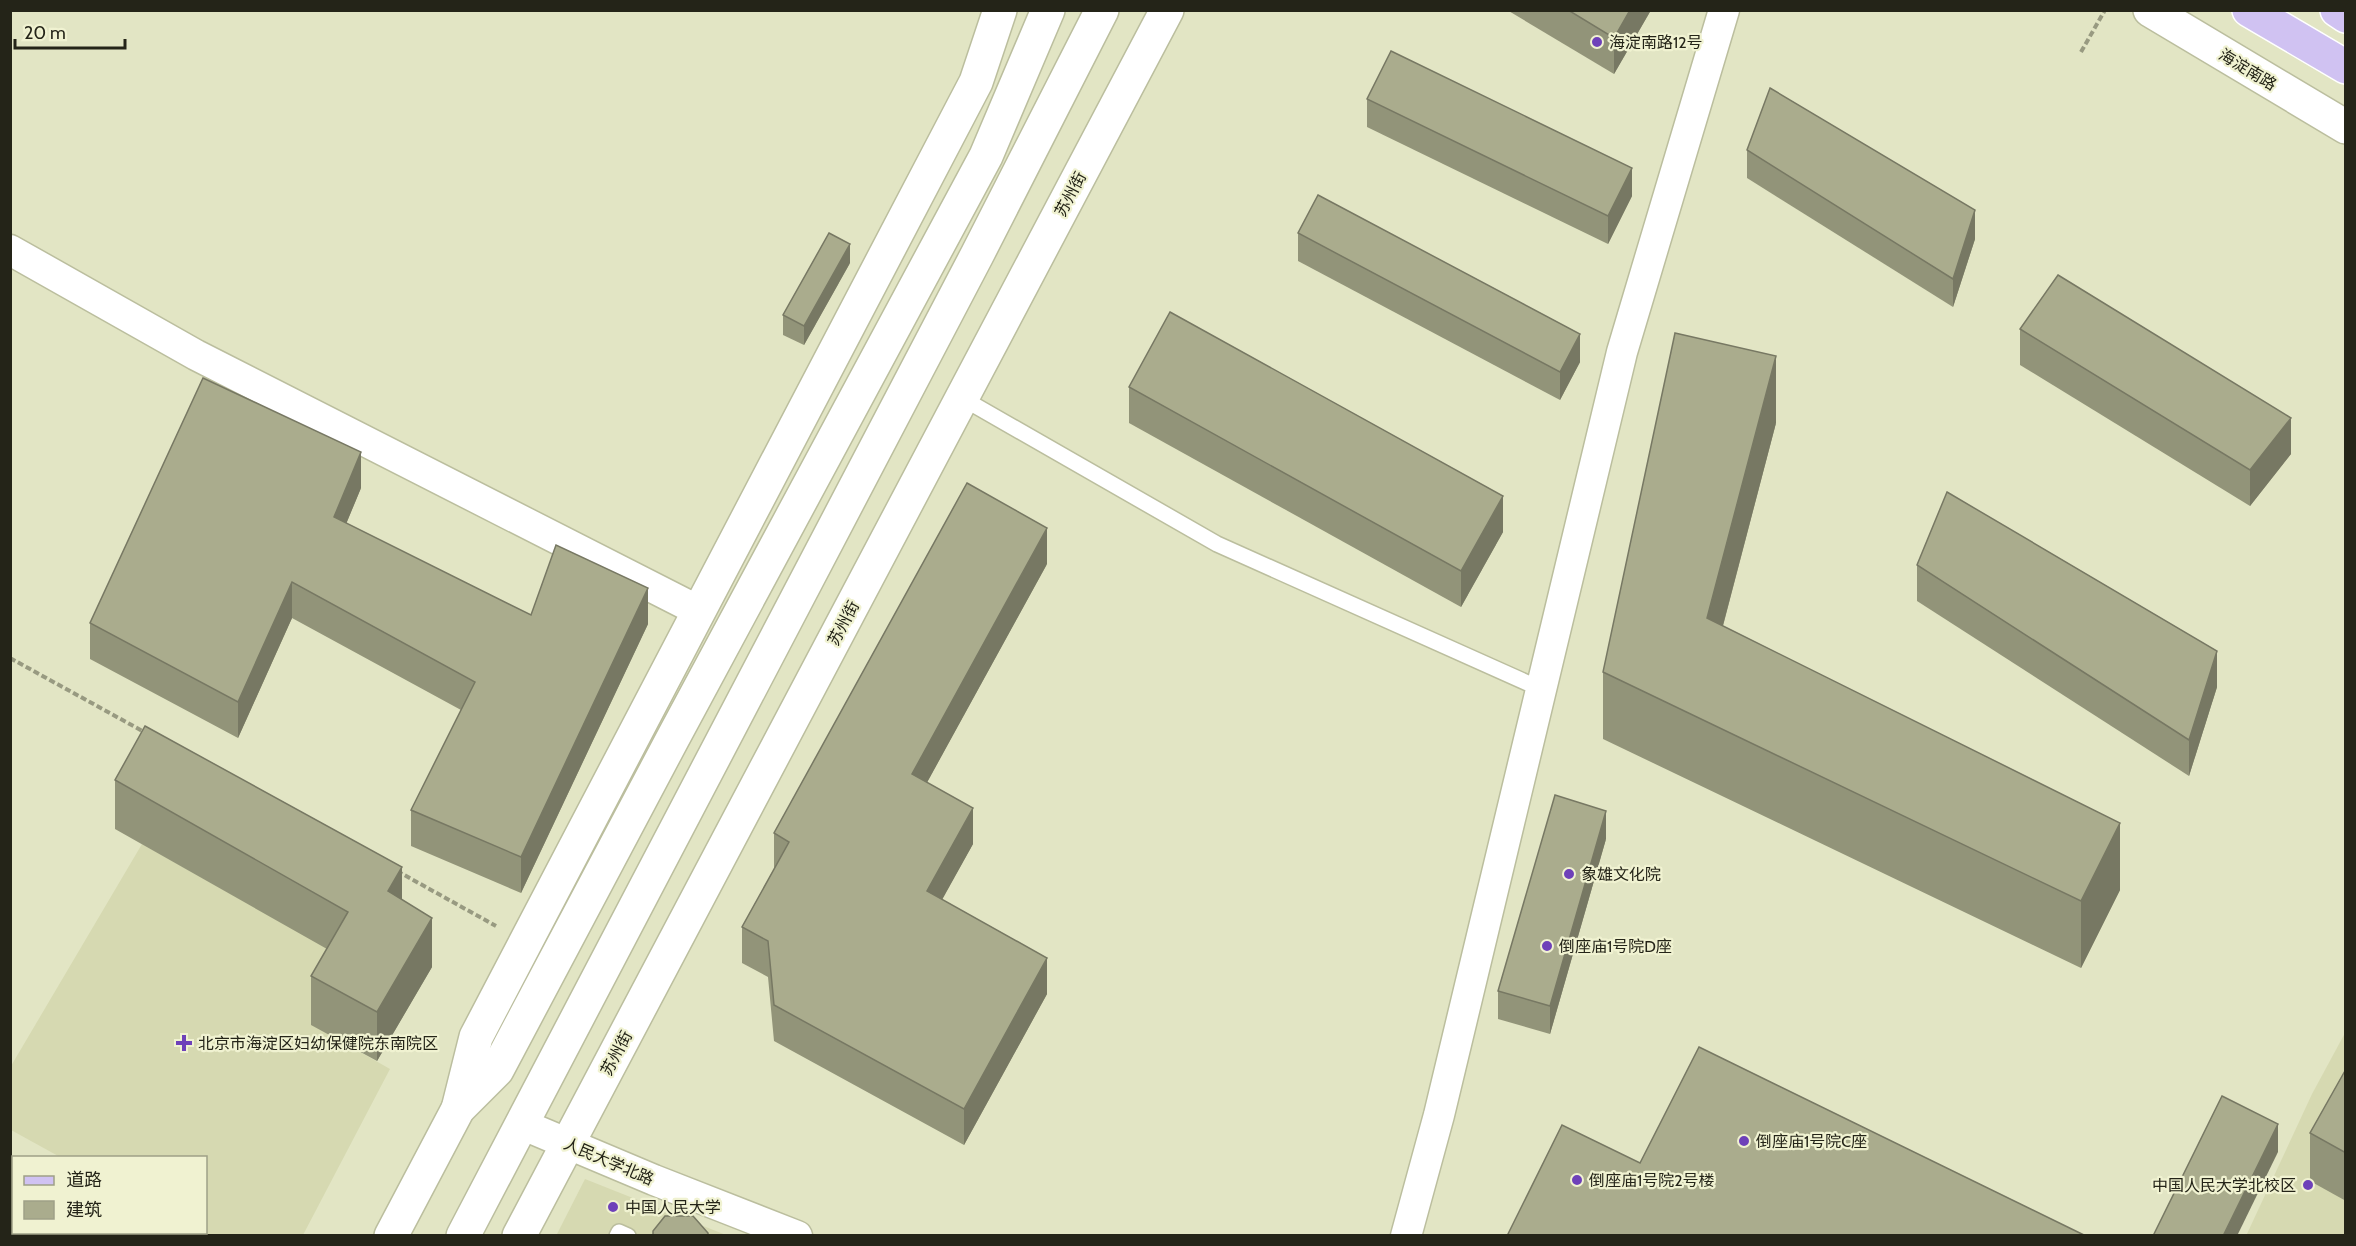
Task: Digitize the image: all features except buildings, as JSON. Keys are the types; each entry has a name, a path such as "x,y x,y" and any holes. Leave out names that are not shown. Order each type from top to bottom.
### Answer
{"main road":[{"path":"2249,10 2346,67"},
{"path":"2337,10 2346,16"}],"street":[{"path":"391,1236 458,1109 476,1037 976,82 1000,10"},
{"path":"458,1109 497,1070 986,156 1048,10"},
{"path":"463,1236 977,255 1102,10"},
{"name":"苏州街","path":"519,1236 1167,10"},
{"path":"1406,1236 1439,1115 1622,352 1724,10"},
{"name":"海淀南路","path":"2150,10 2346,127"},
{"path":"10,250 196,355 699,611"},
{"name":"人民大学北路","path":"521,1124 797,1236"}],"lane":[{"path":"962,398 1217,544 1541,689"},
{"path":"617,1236 619,1232 628,1236"}],"path":[{"path":"2081,52 2105,10"},
{"path":"10,658 155,738"},
{"path":"392,868 526,942"}],"shaded area":[{"name":"北京市海淀区妇幼保健院东南院区","path":"142,844 348,960 311,1024 390,1069 303,1235 197,1236 194,1234 207,1234 207,1156 58,1156 11,1130 11,1066"},
{"name":"中国人民大学北校区","path":"2345,1033 2345,1235 2246,1236 2312,1094"},
{"name":"中国人民大学","path":"585,1179 726,1235 556,1236"}],"place":[{"name":"海淀南路12号","path":"1597,42"},
{"name":"象雄文化院","path":"1569,874"},
{"name":"倒座庙1号院D座","path":"1547,946"},
{"name":"北京市海淀区妇幼保健院东南院区","path":"184,1043"},
{"name":"倒座庙1号院C座","path":"1744,1141"},
{"name":"倒座庙1号院2号楼","path":"1577,1180"},
{"name":"中国人民大学北校区","path":"2308,1185"},
{"name":"中国人民大学","path":"613,1207"}]}
